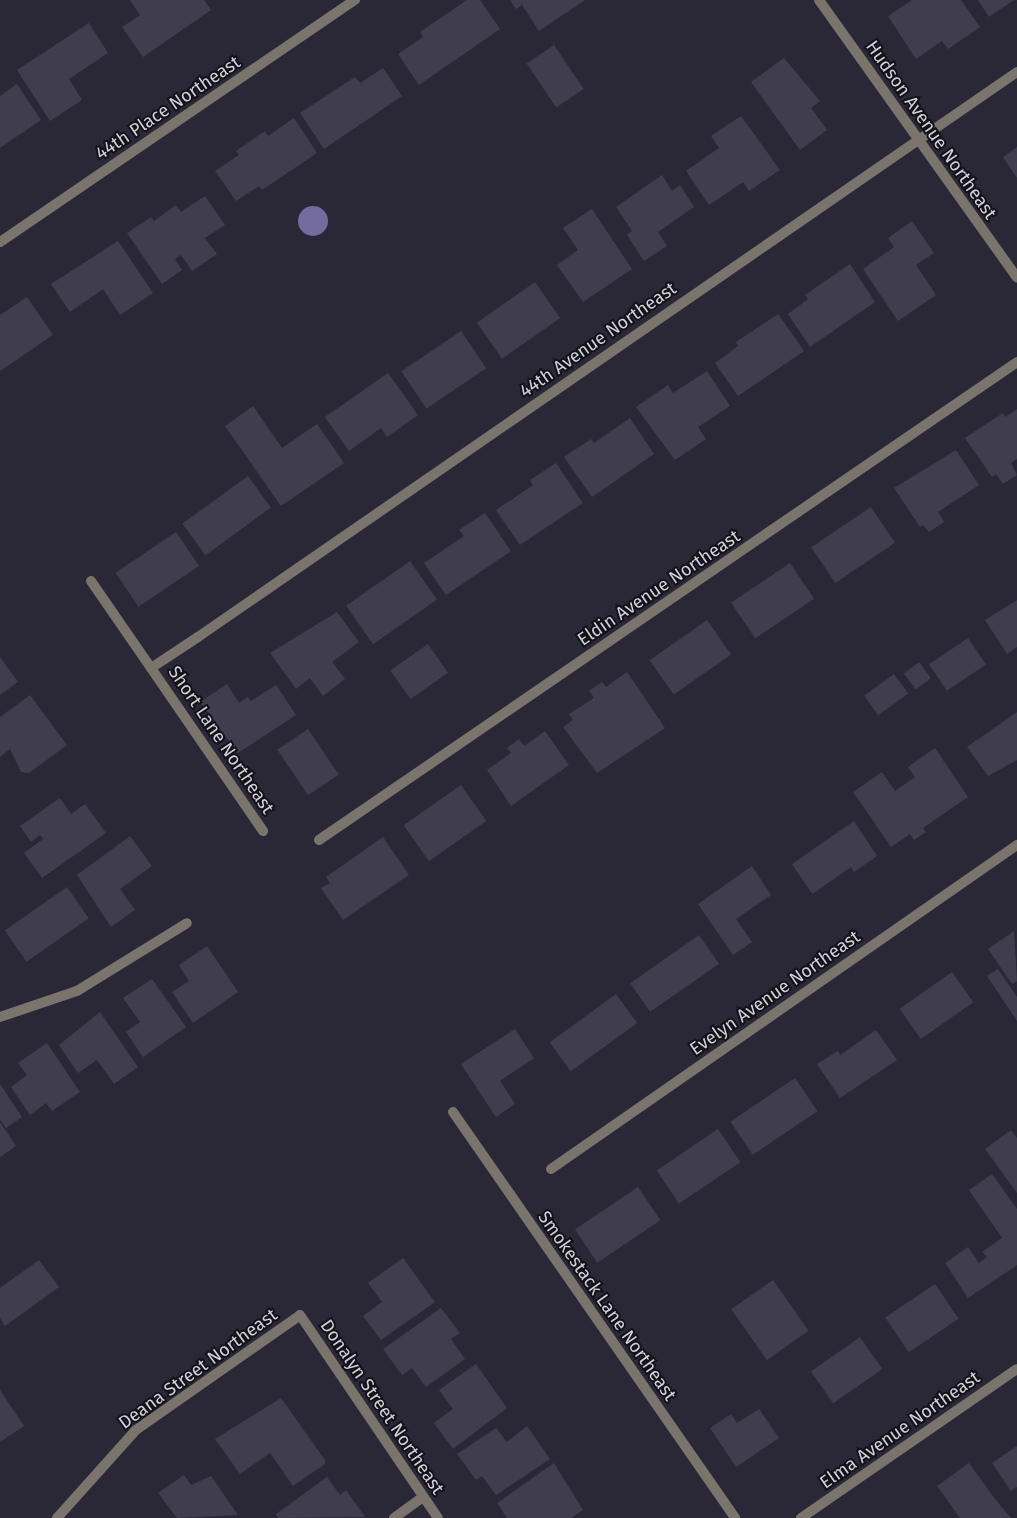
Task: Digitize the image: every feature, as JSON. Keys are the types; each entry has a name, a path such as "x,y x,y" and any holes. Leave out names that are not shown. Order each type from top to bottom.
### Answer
{"street":[{"name":"44th Place Northeast","path":"0,242 355,0"},
{"name":"Hudson Avenue Northeast","path":"818,0 1017,278"},
{"name":"44th Avenue Northeast","path":"198,637 917,139 1017,72"},
{"name":"Eldin Avenue Northeast","path":"318,840 1017,362"},
{"name":"Short Lane Northeast","path":"91,581 263,831"},
{"name":"Short Lane Northeast","path":"151,668 198,637"},
{"name":"Evelyn Avenue Northeast","path":"552,1168 1017,845"},
{"path":"0,1017 77,991 187,923"},
{"name":"Smokestack Lane Northeast","path":"453,1112 735,1518"},
{"name":"Donalyn Street Northeast","path":"300,1315 438,1518"},
{"name":"Deana Street Northeast","path":"58,1518 136,1430 300,1315"},
{"name":"Elma Avenue Northeast","path":"801,1518 1017,1369"},
{"path":"394,1518 423,1497"}],"shaded area":[{"path":"313,206 324,210 328,221 324,232 313,236 302,232 298,221 302,210"}],"building":[{"path":"130,0 204,0 211,10 143,57 122,27 140,15"},
{"path":"467,0 480,0 500,29 419,85 398,54 423,37 420,32"},
{"path":"510,0 585,0 539,31 522,5 516,9"},
{"path":"912,0 961,0 980,27 948,49 942,41 916,59 888,16"},
{"path":"978,0 1014,0 989,17"},
{"path":"89,23 108,53 69,79 82,100 50,121 17,70"},
{"path":"554,45 584,89 556,107 527,63"},
{"path":"784,58 820,101 811,108 827,130 800,150 751,82"},
{"path":"383,68 402,96 324,149 300,113 355,77 360,83"},
{"path":"17,84 41,120 0,148 0,96"},
{"path":"741,116 780,170 749,191 743,182 709,205 686,171 719,148 711,136"},
{"path":"294,118 317,153 262,190 259,186 236,201 215,171 239,155 236,151 265,131 268,136"},
{"path":"1017,147 1017,178 1003,157"},
{"path":"662,175 672,191 680,185 694,207 658,232 667,246 644,261 627,235 632,231 616,207"},
{"path":"205,196 225,225 205,238 217,254 192,271 181,255 175,259 182,270 162,284 127,233 151,217 154,221 176,205 181,212"},
{"path":"592,209 632,269 583,302 557,265 578,250 563,228"},
{"path":"912,221 934,253 916,265 936,295 898,321 863,269 894,247 888,238"},
{"path":"118,241 153,293 120,315 103,289 70,312 51,284"},
{"path":"850,264 875,302 810,347 788,314 808,299 805,295"},
{"path":"535,282 560,318 502,359 477,323"},
{"path":"27,297 53,335 0,371 0,315"},
{"path":"778,314 804,351 738,396 715,363 738,346 736,342"},
{"path":"461,331 486,368 426,409 401,371"},
{"path":"707,371 730,406 698,427 706,439 675,460 636,407 668,385 673,393"},
{"path":"388,373 418,415 387,437 381,428 349,451 325,417"},
{"path":"253,406 282,448 317,424 344,463 281,506 225,426"},
{"path":"1017,409 1017,459 1011,463 1017,475 1003,484 996,474 992,477 965,438 1003,413 1005,417"},
{"path":"630,418 654,454 592,497 564,457 591,439 594,443"},
{"path":"956,450 979,485 938,512 944,522 929,532 923,525 920,527 894,488"},
{"path":"556,463 583,503 520,545 496,510 533,485 530,480"},
{"path":"248,476 271,508 205,555 182,524"},
{"path":"871,507 895,543 835,583 811,547"},
{"path":"485,513 511,551 446,595 424,563 464,536 459,530"},
{"path":"176,532 199,566 138,607 115,573"},
{"path":"410,561 437,600 373,644 346,606"},
{"path":"790,563 814,599 755,638 731,603"},
{"path":"1017,600 1017,647 1007,654 985,620"},
{"path":"337,612 359,642 332,662 345,679 323,696 310,678 296,689 270,653"},
{"path":"707,620 731,654 674,695 650,660"},
{"path":"968,638 986,665 947,691 929,664"},
{"path":"428,644 448,673 410,699 390,670"},
{"path":"0,657 18,682 0,695"},
{"path":"919,662 931,678 916,689 904,673"},
{"path":"627,672 665,728 597,773 563,727 573,720 569,714 594,698 589,691 602,682 606,687"},
{"path":"894,674 908,693 878,715 864,696"},
{"path":"227,684 239,703 248,697 251,701 276,685 296,715 238,753 200,702"},
{"path":"30,695 67,745 29,773 21,772 10,749 0,757 0,717"},
{"path":"1017,712 1017,760 988,776 967,747"},
{"path":"308,729 339,775 308,795 277,750"},
{"path":"545,731 569,765 511,806 487,770 511,753 507,748 519,739 524,746"},
{"path":"935,748 968,797 923,828 926,832 914,840 910,834 891,847 853,792 882,772 895,791 915,777 908,767"},
{"path":"461,785 486,821 429,861 404,825"},
{"path":"60,798 71,814 85,804 106,833 42,878 24,853 43,839 40,835 31,842 20,826"},
{"path":"854,821 877,856 854,872 851,867 812,894 792,864"},
{"path":"130,836 152,866 120,889 135,910 111,927 77,875"},
{"path":"383,837 409,875 343,920 321,888 330,883 326,877"},
{"path":"752,866 771,895 736,919 752,942 733,955 698,904"},
{"path":"67,887 89,918 27,962 5,931"},
{"path":"1014,931 1017,981 1012,984 988,949"},
{"path":"699,935 719,964 650,1012 630,983"},
{"path":"207,946 238,992 193,1023 172,992 189,981 179,965"},
{"path":"998,969 1017,997 1017,1021 987,976"},
{"path":"952,972 973,1002 921,1039 900,1009"},
{"path":"152,979 186,1027 143,1057 126,1032 140,1022 123,998"},
{"path":"616,994 637,1023 571,1071 550,1042"},
{"path":"100,1012 138,1067 114,1084 97,1060 78,1073 59,1045"},
{"path":"515,1029 534,1058 500,1081 515,1104 496,1117 461,1064"},
{"path":"876,1030 897,1060 840,1098 817,1064 838,1051 840,1055"},
{"path":"47,1043 80,1092 52,1111 46,1103 30,1115 11,1087 27,1075 18,1063"},
{"path":"795,1078 817,1111 753,1155 730,1122"},
{"path":"0,1084 22,1117 6,1128 0,1120"},
{"path":"0,1122 16,1146 0,1157"},
{"path":"718,1129 740,1162 679,1204 657,1170"},
{"path":"1011,1130 1017,1138 1017,1193 985,1149"},
{"path":"992,1174 1017,1209 1017,1265 968,1298 945,1263 968,1247 979,1263 987,1257 982,1252 1002,1238 969,1190"},
{"path":"638,1187 660,1220 597,1263 575,1229"},
{"path":"403,1258 435,1302 381,1340 363,1316 382,1302 368,1283"},
{"path":"39,1260 59,1287 5,1326 0,1318 0,1288"},
{"path":"773,1280 809,1331 767,1360 731,1309"},
{"path":"935,1284 958,1319 909,1352 885,1318"},
{"path":"441,1308 460,1333 451,1339 465,1359 426,1387 412,1368 402,1375 383,1349"},
{"path":"860,1337 882,1369 833,1403 811,1371"},
{"path":"476,1364 507,1408 453,1449 434,1423 453,1409 439,1390"},
{"path":"0,1390 24,1426 0,1442"},
{"path":"281,1398 325,1460 325,1464 293,1486 270,1453 240,1474 215,1439"},
{"path":"759,1409 779,1438 736,1467 710,1428 731,1414 737,1423"},
{"path":"527,1426 550,1459 496,1495 482,1476 476,1480 457,1454 496,1428 507,1442"},
{"path":"1017,1446 1017,1487 1011,1491 992,1463"},
{"path":"554,1463 583,1510 571,1518 507,1518 497,1503"},
{"path":"969,1463 1011,1518 960,1518 937,1486"},
{"path":"184,1475 191,1485 211,1476 238,1515 177,1518 158,1493"},
{"path":"327,1477 340,1495 346,1490 365,1517 278,1518 276,1514"}]}
